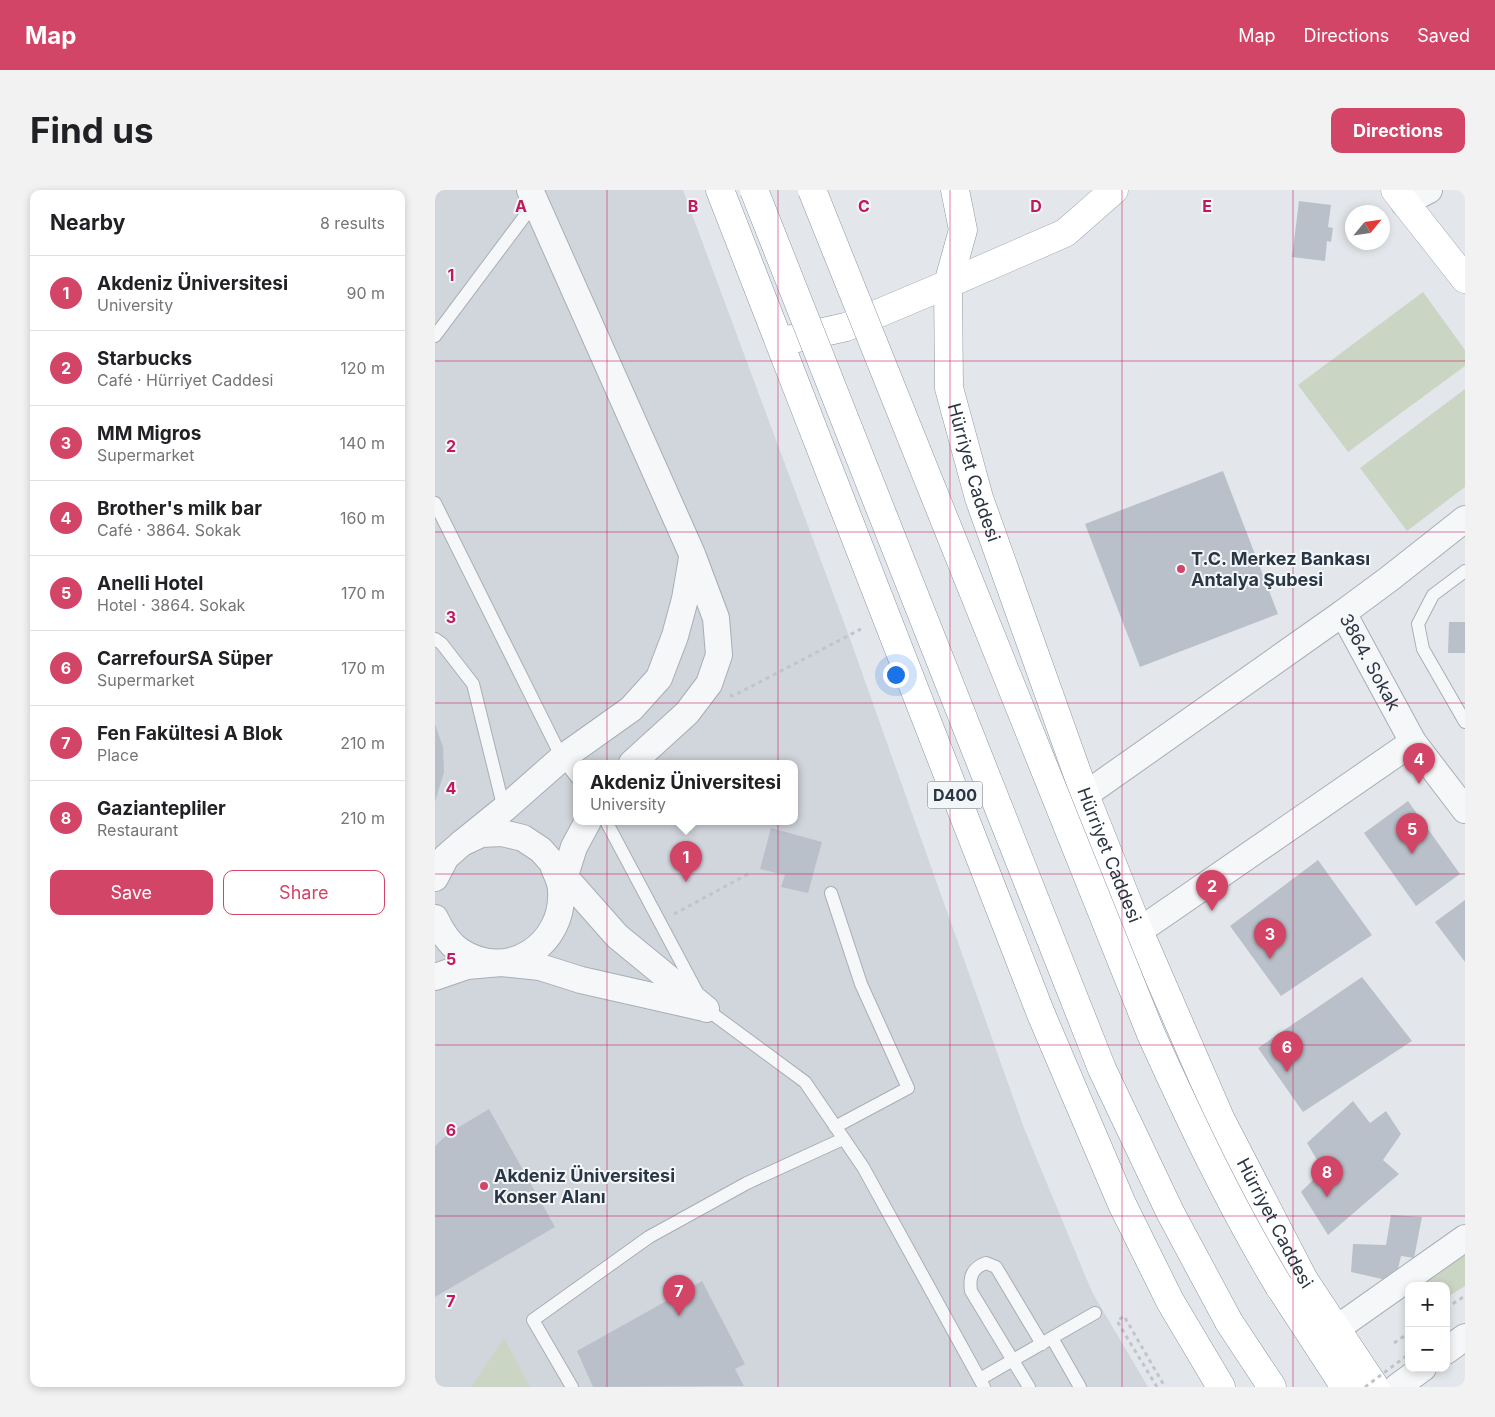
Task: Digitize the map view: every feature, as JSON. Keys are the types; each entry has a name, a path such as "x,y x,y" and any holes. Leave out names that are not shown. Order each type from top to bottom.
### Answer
{"main road":[{"name":"D400","path":"720,190 1041,1014 1122,1204 1170,1301 1221,1387"},
{"path":"754,190 1102,1069 1135,1143 1184,1241 1229,1322 1272,1387"},
{"path":"812,190 1151,1034 1184,1108 1241,1222 1279,1286 1345,1387"},
{"name":"Hürriyet Caddesi","path":"955,190 963,230 948,284 949,388 979,498 1085,795 1139,931 1221,1120 1304,1280 1375,1387"},
{"path":"779,342 846,327 1065,233 1114,190"},
{"path":"1399,196 1465,279"}],"street":[{"path":"1399,196 1429,190"},
{"path":"536,194 692,554 716,618 719,656 709,684 687,713 635,760"},
{"name":"3864. Sokak","path":"1465,519 1389,579 1343,612 1413,742 1465,810"},
{"path":"578,760 631,709 659,678 675,636 685,599 692,554"},
{"path":"1085,795 1343,612"},
{"path":"1139,931 1413,742"},
{"path":"444,861 504,810 570,768"},
{"path":"435,977 467,966 501,963 521,958 540,947 554,930 561,909 560,878 586,825"},
{"path":"444,861 481,834 502,833 523,838 541,850 560,878 617,936 706,1009"},
{"path":"435,918 444,936 459,951 479,960 540,967 581,980 706,1009"},
{"path":"1336,1329 1465,1238"},
{"path":"1450,1348 1465,1337"},
{"path":"1397,1387 1418,1372"}],"lane":[{"path":"435,336 536,194"},
{"path":"435,503 570,768"},
{"path":"1465,571 1433,595 1418,624 1423,648 1465,722"},
{"path":"435,639 442,644 473,684 504,810"},
{"path":"607,825 706,1009 805,1082 863,1167 982,1383 1013,1360 1095,1313"},
{"path":"831,893 861,984 908,1088 835,1127"},
{"path":"572,1387 533,1320 649,1237 747,1182 843,1139"},
{"path":"1029,1387 971,1291 970,1279 977,1266 986,1263 996,1267 1080,1387"}],"path":[{"path":"709,684 733,696 861,630"},
{"path":"660,922 750,872"},
{"path":"1450,1305 1465,1296"},
{"path":"1157,1387 1117,1321 1124,1316 1165,1387"},
{"path":"1394,1343 1405,1336"},
{"path":"1365,1387 1405,1357"}],"shaded area":[{"path":"435,190 683,190 849,636 1024,1128 1092,1292 1148,1387 435,1387"}],"green space":[{"path":"1423,292 1465,350 1465,366 1348,452 1298,385"},
{"path":"1465,389 1465,487 1407,531 1360,468"},
{"path":"1465,1255 1465,1286 1450,1295 1450,1282 1426,1282"},
{"path":"504,1338 530,1387 471,1387"}],"building":[{"path":"1299,201 1331,205 1328,227 1333,228 1331,242 1327,241 1325,261 1292,257"},
{"name":"T.C. Merkez Bankası Antalya Şubesi","path":"1223,471 1278,614 1140,667 1085,524"},
{"path":"1449,622 1465,622 1465,653 1448,653"},
{"path":"435,724 443,747 444,772 435,802"},
{"path":"1408,801 1460,874 1416,906 1364,833"},
{"path":"771,828 822,842 808,893 781,887 785,875 760,869"},
{"path":"1318,860 1372,935 1281,996 1230,926"},
{"path":"1465,900 1465,962 1435,922"},
{"path":"1362,977 1412,1041 1303,1112 1258,1048"},
{"path":"1353,1101 1370,1123 1386,1111 1401,1134 1383,1160 1399,1174 1328,1235 1301,1192 1323,1170 1307,1143"},
{"name":"Akdeniz Üniversitesi Konser Alanı","path":"489,1109 555,1227 435,1297 435,1146 449,1133"},
{"path":"1391,1215 1422,1217 1414,1258 1401,1256 1395,1282 1351,1272 1353,1244 1386,1245"},
{"path":"702,1281 745,1364 735,1369 744,1386 593,1387 577,1351"}],"place":[{"name":"T.C. Merkez Bankası Antalya Şubesi","path":"1181,569"},
{"name":"Brother's milk bar","path":"1419,784"},
{"name":"Anelli Hotel","path":"1412,854"},
{"name":"Akdeniz Üniversitesi","path":"686,882"},
{"name":"Starbucks","path":"1212,911"},
{"name":"MM Migros","path":"1270,959"},
{"name":"CarrefourSA Süper","path":"1287,1072"},
{"name":"Akdeniz Üniversitesi Konser Alanı","path":"484,1186"},
{"name":"Gaziantepliler","path":"1327,1197"},
{"name":"Fen Fakültesi A Blok","path":"679,1316"}]}
